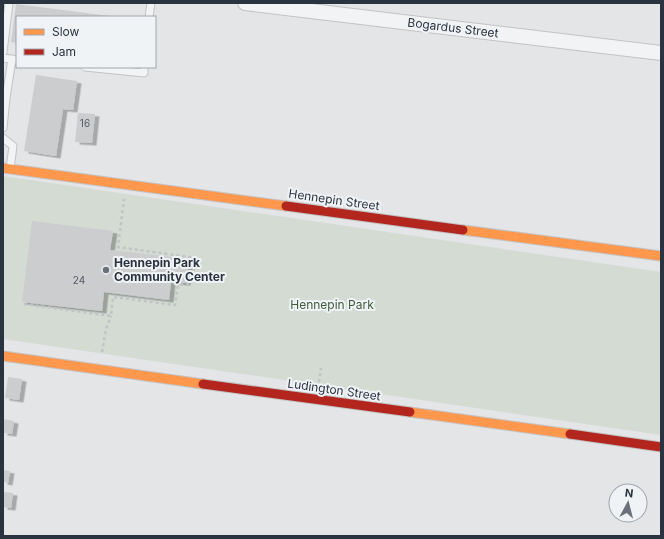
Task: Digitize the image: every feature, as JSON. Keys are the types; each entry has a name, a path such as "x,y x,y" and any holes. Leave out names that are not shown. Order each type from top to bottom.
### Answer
{"street":[{"name":"Bogardus Street","path":"245,3 661,53"},
{"name":"Hennepin Street","path":"7,168 661,256"},
{"name":"Ludington Street","path":"3,356 661,447"}],"lane":[{"path":"3,52 9,3"},
{"path":"149,16 150,3"},
{"path":"3,58 14,59 5,98 3,128"},
{"path":"95,68 144,73 144,68"},
{"path":"3,138 13,146 7,168"}],"path":[{"path":"102,352 106,329 111,316 113,297 175,305 178,285 192,283 196,258 118,247 124,204"},
{"path":"24,304 111,316"},
{"path":"319,382 321,368"}],"green space":[{"name":"Hennepin Park","path":"3,176 661,272 661,435 3,339"}],"building":[{"path":"16,4 110,16 16,16 16,43 11,42"},
{"path":"36,75 77,81 73,110 63,109 56,156 24,151"},
{"path":"78,113 95,114 92,143 75,142"},
{"name":"Hennepin Park Community Center","path":"32,221 113,231 110,250 189,259 186,283 171,282 169,300 104,292 102,311 22,302"},
{"path":"8,377 22,379 19,400 5,398"},
{"path":"3,419 14,421 12,434 3,433"},
{"path":"3,470 10,471 8,483 3,482"},
{"path":"3,492 13,493 11,508 3,507"}],"traffic: slow":[{"path":"3,168 286,206"},
{"path":"463,230 661,256"},
{"path":"3,356 203,384"},
{"path":"410,412 570,434"}],"traffic: jam":[{"path":"286,206 463,230"},
{"path":"203,384 410,412"},
{"path":"570,434 661,447"}],"place":[{"name":"Hennepin Park Community Center","path":"106,270"}]}
